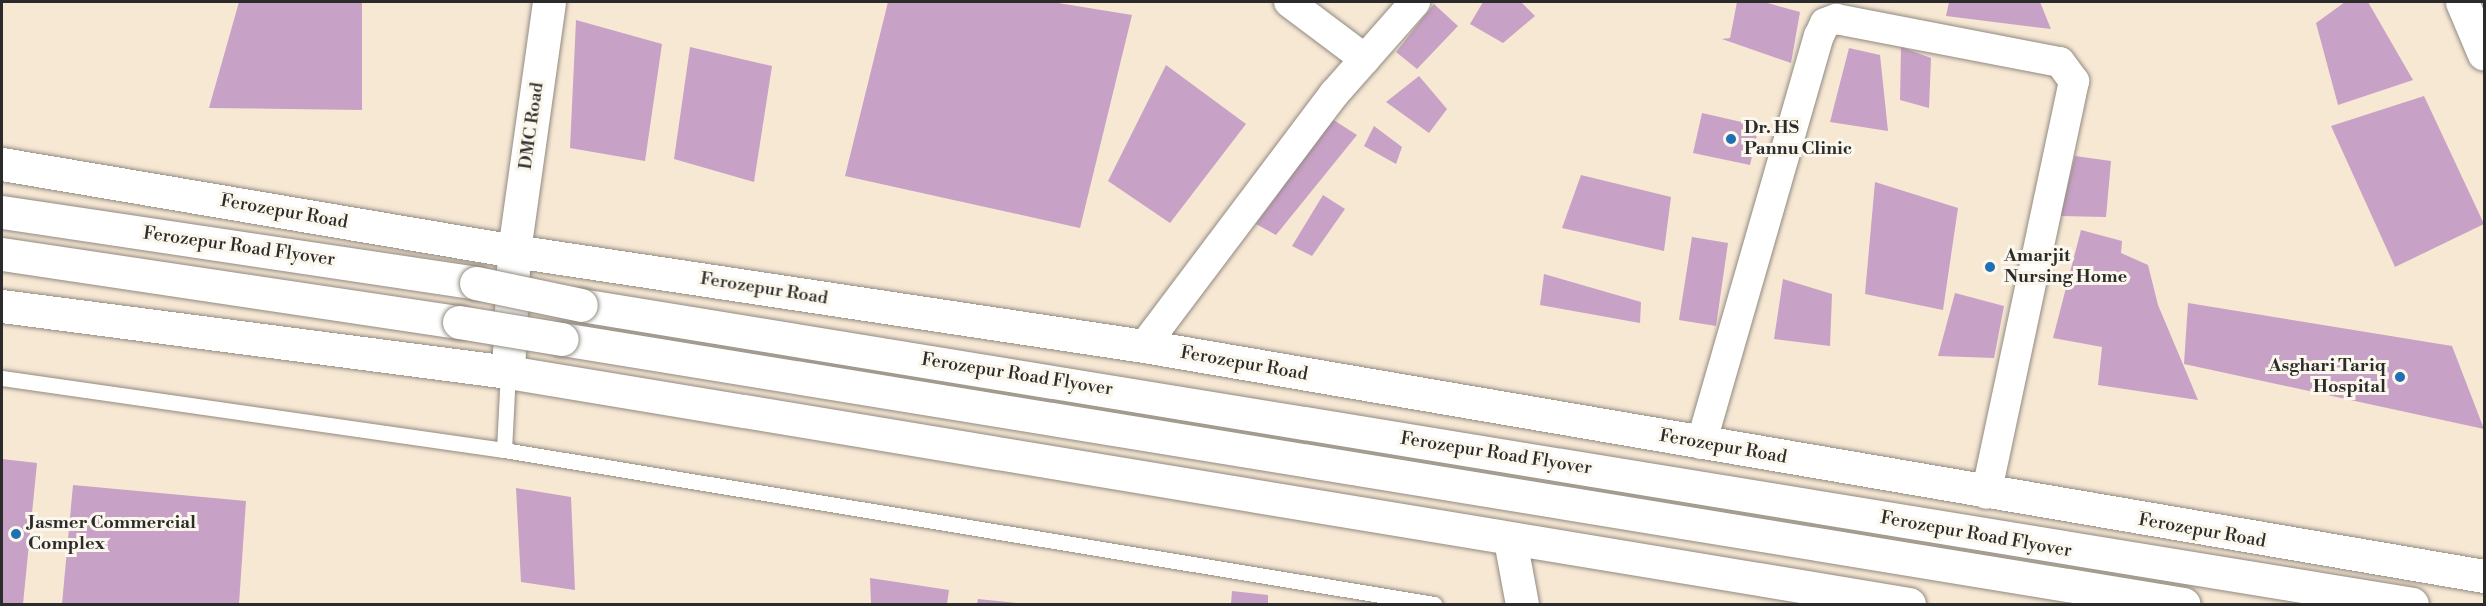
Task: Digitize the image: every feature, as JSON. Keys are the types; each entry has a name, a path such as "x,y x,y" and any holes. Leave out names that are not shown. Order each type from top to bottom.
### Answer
{"main road":[{"name":"DMC Road","path":"508,372 514,251 549,2"},
{"path":"2462,2 2484,54"},
{"name":"Ferozepur Road","path":"2,164 514,251 1144,346 1986,494 2484,576"},
{"name":"Ferozepur Road Flyover","path":"2,212 476,283 581,305 2412,604"},
{"name":"Ferozepur Road Flyover","path":"2,254 459,322 2183,604"},
{"path":"2,306 508,372 1510,540 1909,604"},
{"path":"1510,540 1522,604"}],"street":[{"path":"1290,2 1365,59"},
{"path":"1144,346 1365,59 1415,2"},
{"path":"1701,444 1819,36 1825,24 1836,19 2060,62 2074,81 1986,494"}],"lane":[{"path":"504,450 508,372"},
{"path":"2,378 504,450 1434,604"}],"building":[{"path":"239,2 362,2 362,110 209,108"},
{"path":"888,2 1052,2 1132,15 1080,228 845,176"},
{"path":"1483,2 1521,2 1535,16 1503,43 1470,24"},
{"path":"1737,2 1764,2 1800,12 1791,63 1722,39 1730,38"},
{"path":"1949,2 2040,2 2051,29 1946,16"},
{"path":"2345,2 2368,2 2413,80 2338,105 2316,23"},
{"path":"1434,4 1458,26 1417,69 1396,52"},
{"path":"576,20 662,44 645,161 570,148"},
{"path":"690,47 772,66 754,182 674,159"},
{"path":"1901,47 1931,58 1929,108 1900,100"},
{"path":"1849,48 1880,55 1888,131 1830,122"},
{"path":"1166,65 1246,124 1170,223 1108,181"},
{"path":"1419,76 1447,109 1429,133 1386,102"},
{"path":"2424,96 2484,224 2395,267 2331,126"},
{"path":"1702,113 1759,126 1750,165 1693,153"},
{"path":"1332,119 1357,135 1276,235 1256,224"},
{"path":"1374,126 1402,147 1396,164 1364,146"},
{"path":"2075,156 2111,161 2106,217 2060,216"},
{"path":"1581,175 1671,197 1664,251 1562,228"},
{"path":"1875,182 1958,208 1943,310 1865,294"},
{"path":"1323,195 1345,209 1312,256 1292,246"},
{"path":"2081,230 2122,241 2121,253 2148,265 2158,305 2198,400 2098,385 2102,347 2053,338"},
{"path":"1692,237 1728,243 1716,326 1679,320"},
{"path":"1544,274 1641,302 1640,323 1540,305"},
{"path":"1783,279 1832,294 1830,346 1774,339"},
{"path":"1955,293 2004,306 1994,358 1938,356"},
{"path":"2188,303 2452,346 2484,429 2184,364"},
{"name":"Jasmer Commercial Complex","path":"2,459 37,463 23,604 2,604"},
{"path":"73,485 246,501 239,604 62,604"},
{"path":"516,488 571,497 575,590 521,582"},
{"path":"870,578 949,590 947,604 871,604"},
{"path":"1232,591 1268,595 1268,604 1231,604"},
{"path":"978,599 1017,603 977,604"}],"place":[{"name":"Dr. HS Pannu Clinic","path":"1731,139"},
{"name":"Amarjit Nursing Home","path":"1990,267"},
{"name":"Asghari Tariq Hospital","path":"2400,377"},
{"name":"Jasmer Commercial Complex","path":"16,534"}]}
